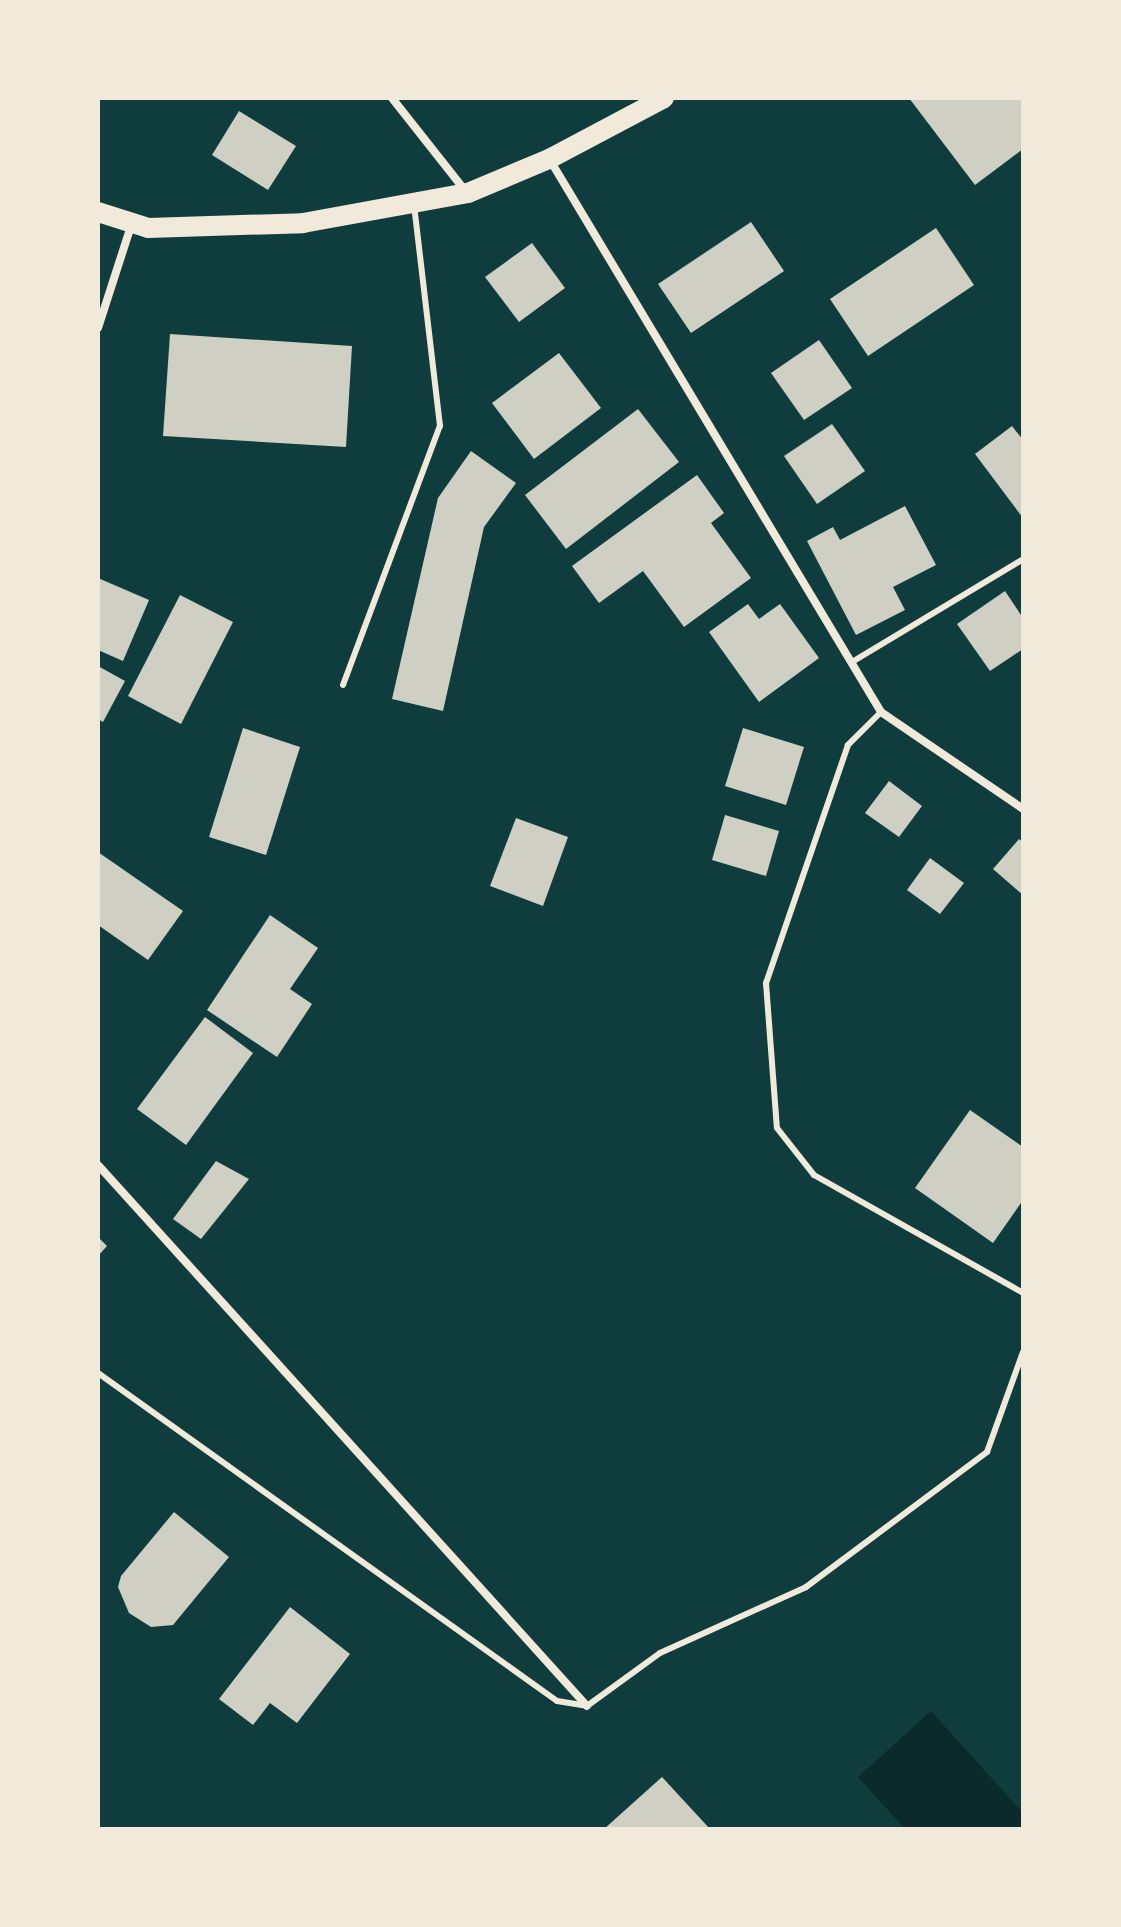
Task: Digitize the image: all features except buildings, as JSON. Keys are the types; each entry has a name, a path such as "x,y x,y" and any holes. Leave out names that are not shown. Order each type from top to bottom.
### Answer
{"main road":[{"path":"98,212 131,226 303,223 468,193 549,159 664,98"}],"street":[{"path":"392,98 468,193"},
{"path":"549,159 881,712 1023,809"},
{"path":"98,328 131,226"},
{"path":"98,1165 587,1706"}],"lane":[{"path":"343,685 440,426 414,201"},
{"path":"852,662 1022,560"},
{"path":"881,712 848,745 766,983 777,1128 814,1175 1023,1293"},
{"path":"98,1373 557,1701 587,1706 660,1653 806,1587 987,1452 1023,1352"}],"water":[{"path":"931,1711 1023,1813 1023,1829 905,1829 858,1777"}]}
